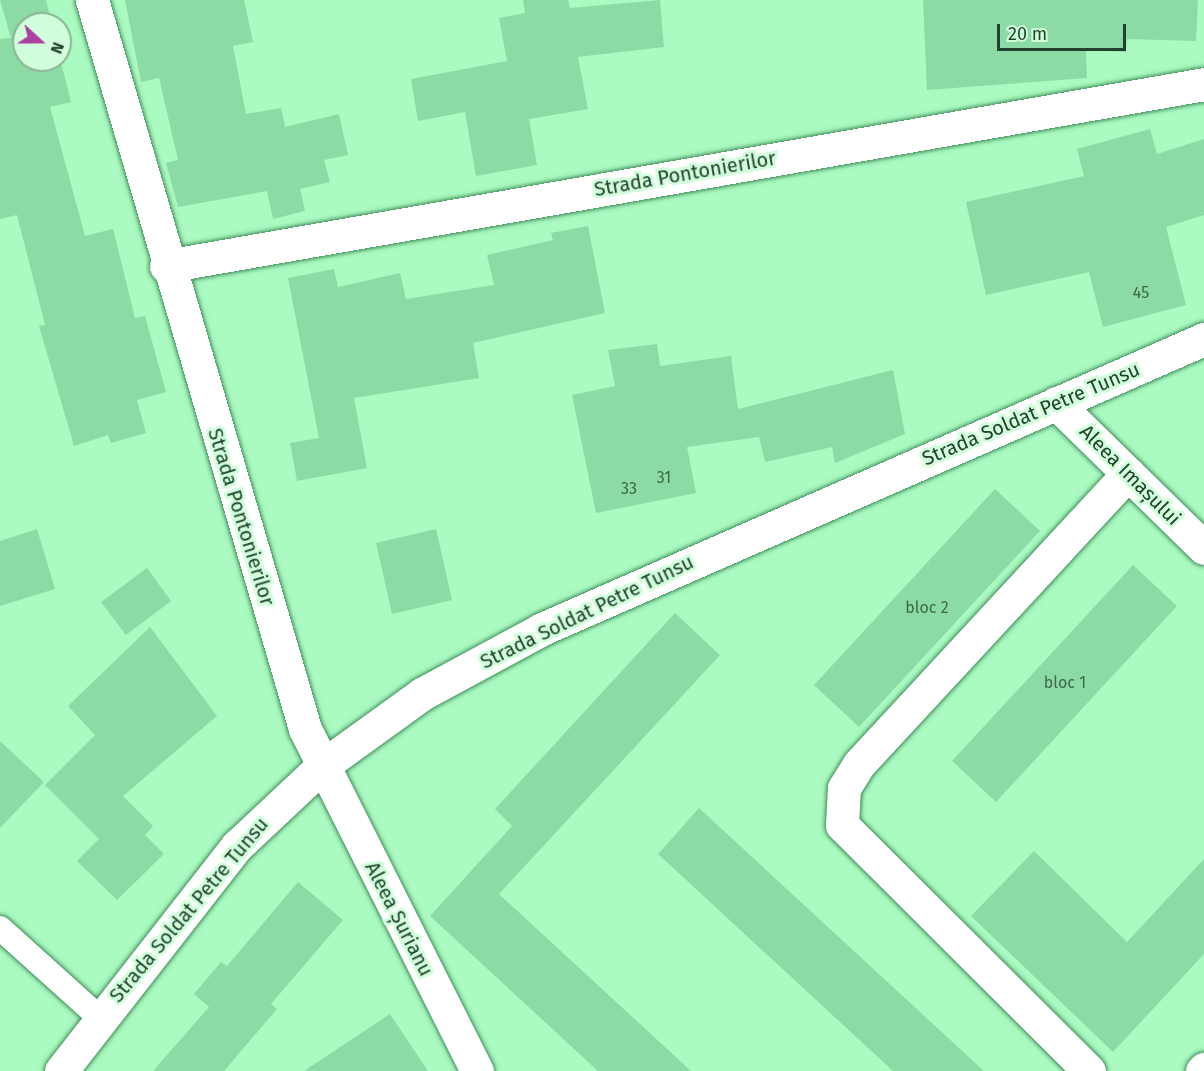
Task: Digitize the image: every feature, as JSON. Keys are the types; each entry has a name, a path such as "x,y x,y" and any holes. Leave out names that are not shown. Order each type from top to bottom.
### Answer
{"street":[{"name":"Strada Pontonierilor","path":"92,0 166,266 305,729 321,766"},
{"name":"Strada Pontonierilor","path":"166,266 1204,84"},
{"name":"Strada Soldat Petre Tunsu","path":"62,1071 100,1018 237,846 321,766 422,694 542,629 1204,339"},
{"name":"Aleea Imașului","path":"1056,403 1204,548"},
{"path":"1089,1071 842,825 844,788 859,764 1128,474"},
{"name":"Aleea Șurianu","path":"321,766 477,1071"}],"lane":[{"path":"0,928 100,1018"}],"building":[{"path":"0,0 46,0 49,12 12,12 12,72 64,72 71,102 50,107 85,236 113,229 135,318 145,316 166,392 137,400 146,433 111,443 108,435 74,446 39,326 45,325 17,215 0,219 0,39 11,38"},
{"path":"125,0 244,0 253,42 233,46 246,114 281,108 285,127 339,114 348,155 324,160 330,182 300,189 305,211 273,219 267,191 178,207 166,163 178,160 159,78 141,82"},
{"path":"523,0 568,0 570,8 660,0 664,47 578,57 588,109 529,119 537,165 476,176 465,112 418,121 411,79 507,61 499,18 525,13"},
{"path":"923,0 1198,0 1196,41 1127,39 1126,52 1086,50 1087,78 927,90"},
{"path":"1150,129 1157,154 1204,139 1204,215 1166,227 1186,305 1103,327 1089,272 986,295 966,202 1084,176 1077,149"},
{"path":"588,226 605,313 473,343 479,378 354,398 367,468 297,481 290,443 319,438 288,278 334,269 338,287 400,273 406,299 494,285 487,255 553,240 551,233"},
{"path":"657,344 660,366 731,356 738,409 893,370 905,434 835,463 832,447 765,462 759,437 687,447 696,493 596,513 572,395 615,386 608,350"},
{"path":"995,489 1040,531 859,727 814,685"},
{"path":"37,529 55,589 0,606 0,541"},
{"path":"436,529 452,600 392,614 376,543"},
{"path":"1133,565 1177,606 996,802 952,761"},
{"path":"147,568 171,601 126,635 101,602"},
{"path":"675,613 720,655 499,894 691,1071 598,1071 430,916 512,826 495,809"},
{"path":"150,627 217,716 123,796 153,826 145,835 164,854 117,900 77,861 99,839 45,785 95,735 68,706"},
{"path":"0,741 44,782 0,828"},
{"path":"699,808 984,1071 893,1071 658,854"},
{"path":"1034,851 1127,942 1204,859 1204,954 1113,1052 971,916"},
{"path":"298,882 343,920 271,1004 277,1009 224,1071 153,1071 209,1007 194,994 221,962 227,966"},
{"path":"390,1014 428,1071 304,1071"}]}
